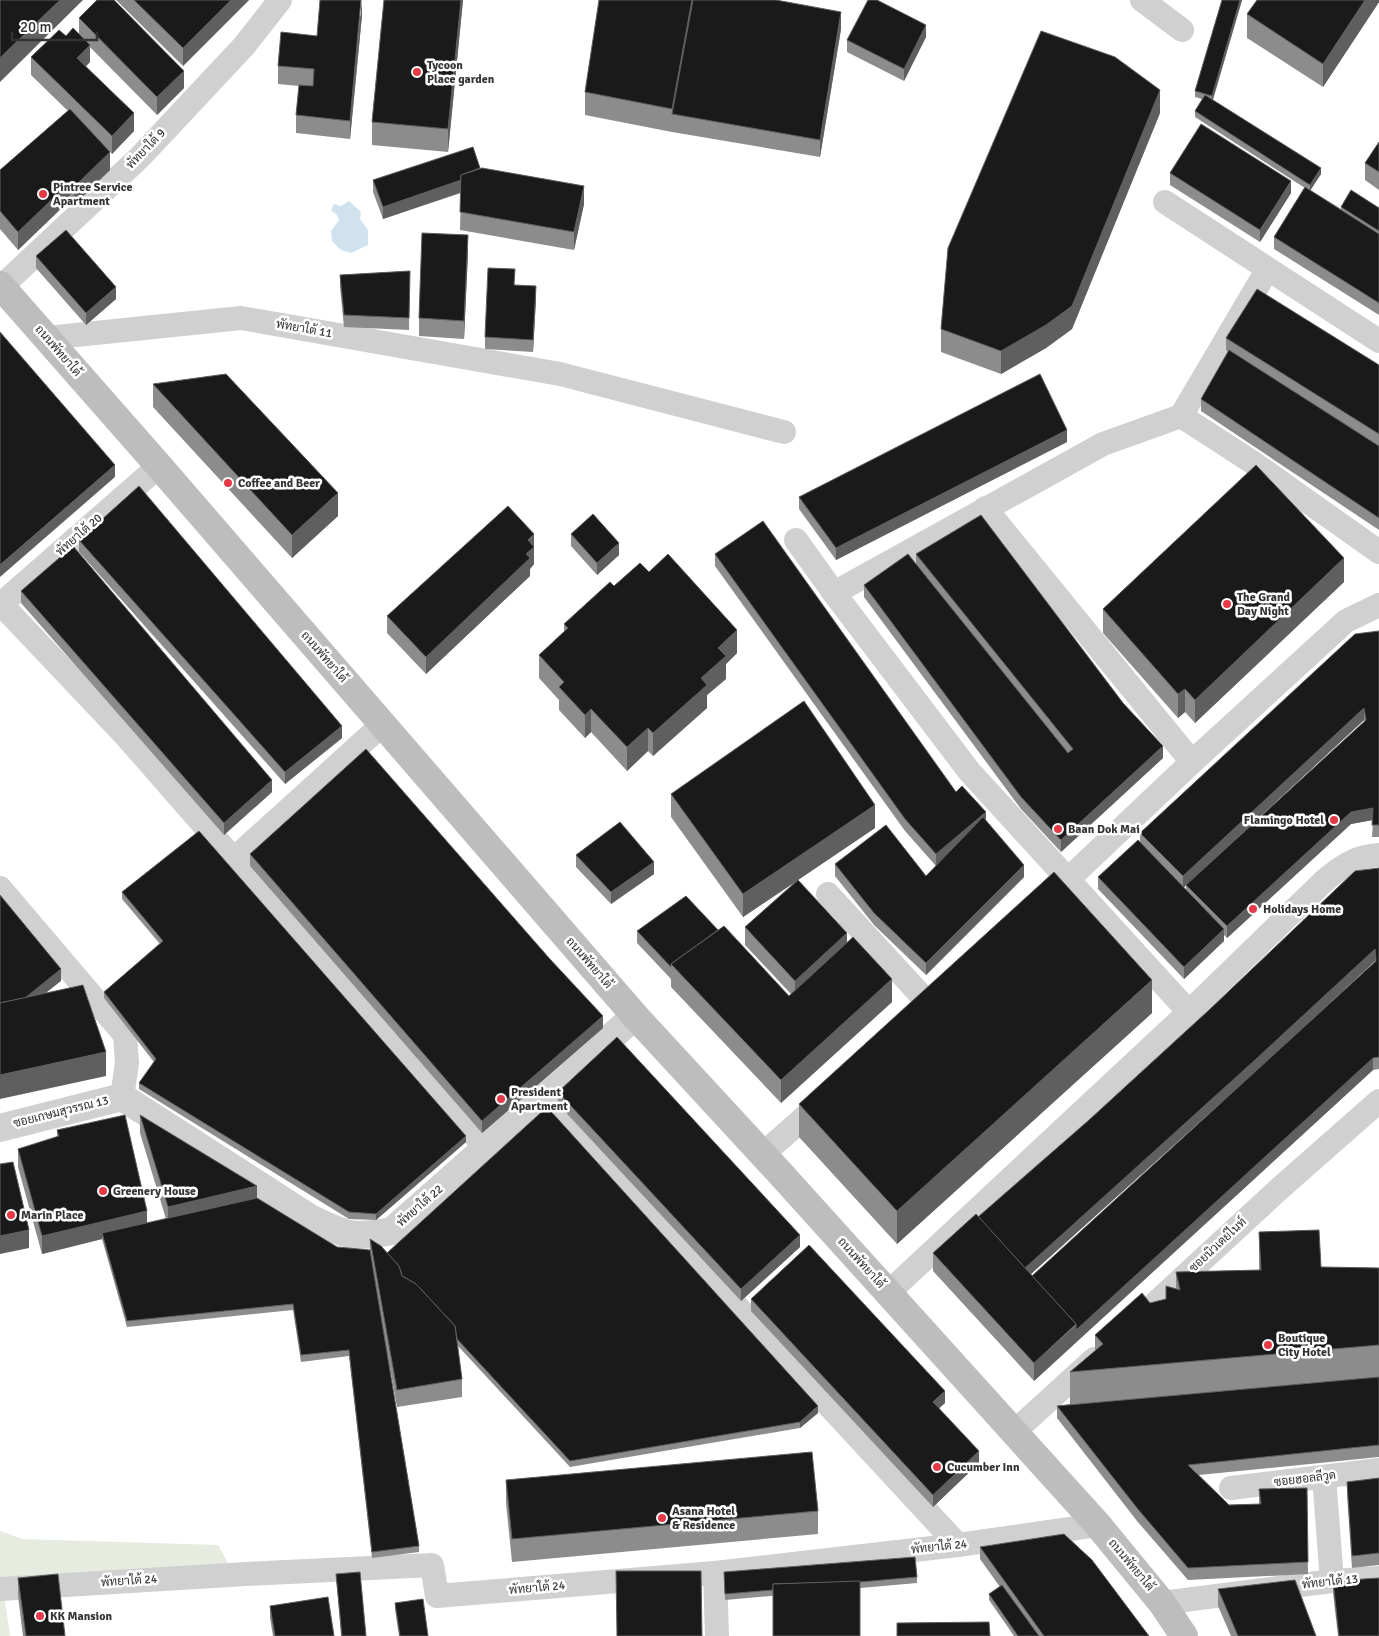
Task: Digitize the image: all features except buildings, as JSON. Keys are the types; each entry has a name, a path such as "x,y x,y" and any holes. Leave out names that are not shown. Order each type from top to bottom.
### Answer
{"main road":[{"name":"ถนนพัทยาใต้","path":"1,286 635,1016 763,1154 1098,1525 1162,1603 1184,1636"}],"street":[{"name":"พัทยาใต้ 9","path":"1,286 140,157 244,46 280,0"},
{"path":"1142,0 1182,30"},
{"path":"1166,202 1267,270 1379,341"},
{"path":"834,593 1103,444 1182,416 1267,270"},
{"name":"พัทยาใต้ 11","path":"47,338 241,318 560,374 784,432"},
{"path":"1182,416 1252,462 1379,552"},
{"name":"พัทยาใต้ 20","path":"0,604 159,466"},
{"path":"985,508 1192,762"},
{"path":"796,540 969,771 1189,1012"},
{"path":"0,604 126,736 486,1148"},
{"path":"1024,920 1346,621 1379,605"},
{"path":"234,859 383,724"},
{"path":"888,1293 1189,1012 1322,882 1343,865 1366,856 1379,855"},
{"path":"0,888 125,1035 127,1062 122,1097"},
{"path":"828,894 930,1005"},
{"name":"พัทยาใต้ 22","path":"122,1097 310,1218 341,1234 365,1236 392,1231 635,1016"},
{"path":"763,1154 835,1089"},
{"name":"ซอยเกษมสุวรรณ 13","path":"0,1128 122,1097"},
{"path":"543,1097 958,1545"},
{"name":"ซอยนิวเดย์ไนท์","path":"1014,1432 1300,1170 1379,1101"},
{"name":"ซอยฮอลลีวูด","path":"1231,1488 1379,1470"},
{"path":"1324,1477 1332,1581"},
{"name":"พัทยาใต้ 24","path":"0,1589 432,1565 437,1596 715,1573 958,1545 1098,1525"},
{"path":"715,1573 717,1636"},
{"name":"พัทยาใต้ 13","path":"1162,1603 1332,1581 1379,1578"}],"shaded area":[{"path":"0,1531 23,1539 218,1545 232,1570 2,1581 10,1636 0,1636"}],"water":[{"path":"349,201 361,212 360,219 368,230 368,245 351,253 341,250 332,241 331,231 339,220 337,215 331,210 334,204 341,206"}],"place":[{"name":"Tycoon Place garden","path":"417,72"},
{"name":"Pintree Service Apartment","path":"43,194"},
{"name":"Coffee and Beer","path":"228,483"},
{"name":"The Grand Day Night","path":"1227,604"},
{"name":"Flamingo Hotel","path":"1334,820"},
{"name":"Baan Dok Mai","path":"1058,829"},
{"name":"Holidays Home","path":"1253,909"},
{"name":"President Apartment","path":"501,1099"},
{"name":"Greenery House","path":"103,1191"},
{"name":"Marin Place","path":"11,1215"},
{"name":"Boutique City Hotel","path":"1268,1345"},
{"name":"Cucumber Inn","path":"937,1467"},
{"name":"Asana Hotel & Residence","path":"662,1518"},
{"name":"KK Mansion","path":"40,1616"}]}
